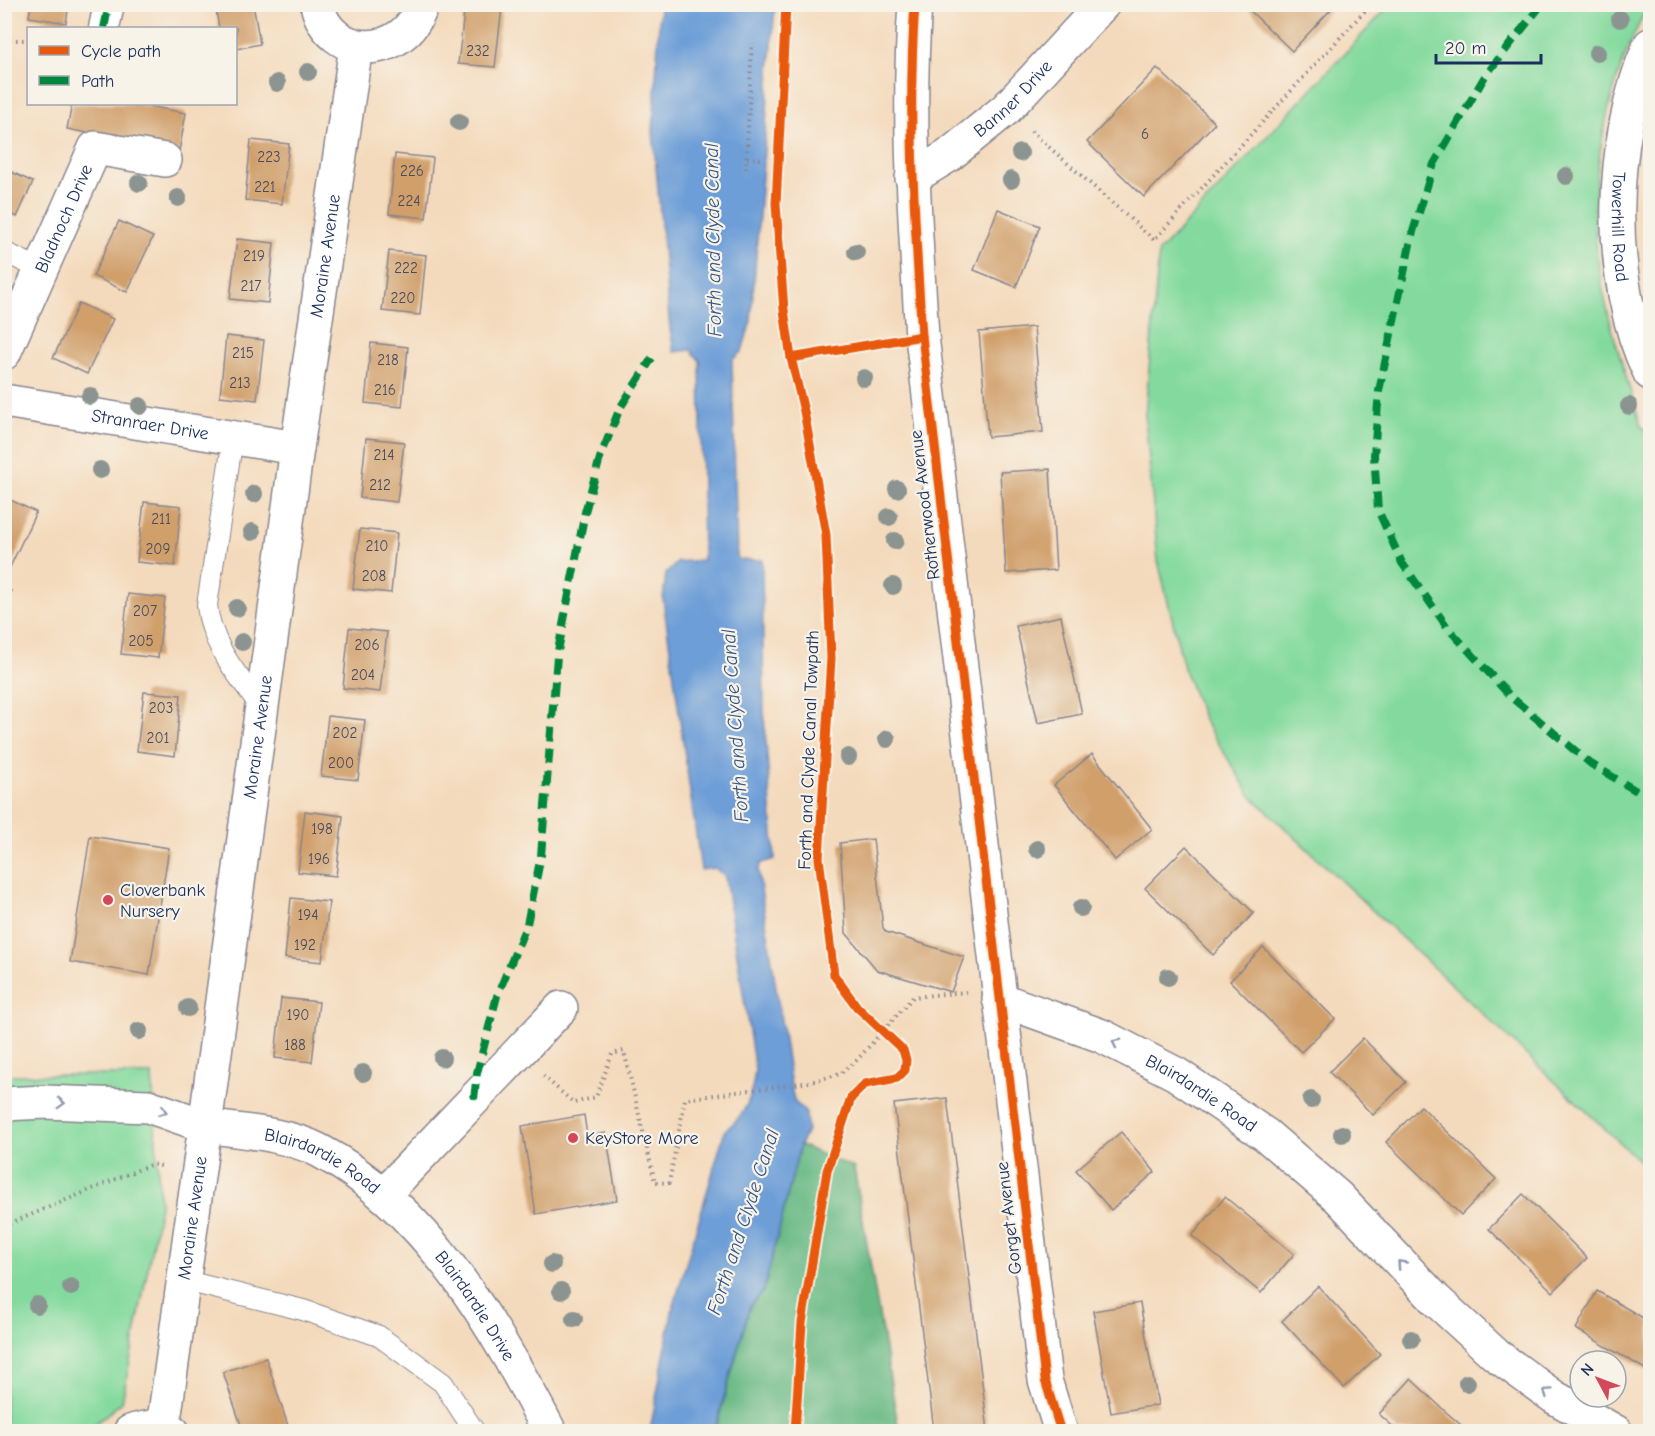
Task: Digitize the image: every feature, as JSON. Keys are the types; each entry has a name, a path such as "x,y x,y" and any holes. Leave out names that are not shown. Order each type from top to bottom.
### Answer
{"street":[{"path":"104,27 109,4"},
{"path":"317,4 325,25 338,38 356,46 375,48 393,42 408,31 419,15 422,4"},
{"name":"Rotherwood Avenue","path":"915,4 911,115 912,178 922,336 999,999"},
{"name":"Banner Drive","path":"912,178 948,156 1006,109 1103,4"},
{"name":"Towerhill Road","path":"1650,45 1632,99 1624,140 1617,214 1629,308 1643,358 1650,374"},
{"name":"Moraine Avenue","path":"130,1431 144,1427 168,1430 182,1280 297,448 356,46"},
{"name":"Bladnoch Drive","path":"4,353 95,148 165,160"},
{"name":"Stranraer Drive","path":"4,401 297,448"},
{"name":"Gorget Avenue","path":"999,999 1045,1380 1061,1431"},
{"name":"Blairdardie Road","path":"999,999 1102,1036 1176,1074 1266,1135 1338,1197 1436,1300 1496,1356 1554,1397 1616,1431"},
{"name":"Blairdardie Road","path":"4,1104 45,1102 148,1106 205,1126 266,1134 319,1150 384,1194 561,1008"},
{"name":"Blairdardie Drive","path":"384,1194 459,1277 511,1358 550,1431"}],"lane":[{"path":"4,252 40,269"},
{"path":"233,438 207,605 209,625 221,653 261,707"},
{"path":"182,1280 303,1310 379,1336 443,1383 475,1431"}],"path":[{"path":"1006,109 1154,240 1371,4"},
{"path":"4,40 27,40"},
{"path":"746,169 752,43"},
{"path":"747,158 762,159"},
{"path":"518,1053 574,1103 596,1097 612,1054 624,1051 655,1182 669,1183 685,1099 810,1082 840,1074 886,1034 913,997 972,991 999,999"},
{"path":"874,1023 886,1034"},
{"path":"4,1226 152,1164"}],"green space":[{"path":"1390,5 1649,5 1622,64 1604,129 1598,163 1595,230 1601,283 1622,365 1641,426 1650,435 1650,1171 1251,796 1205,722 1185,672 1158,561 1145,415 1159,252"},
{"path":"5,1075 152,1075 160,1206 122,1402 86,1431 5,1432"},
{"path":"800,1145 854,1168 899,1431 715,1432 750,1306 764,1290"}],"water":[{"name":"Forth and Clyde Canal","path":"660,5 775,5 751,321 742,351 732,360 737,557 741,560 762,560 764,716 775,859 761,863 758,870 792,1092 795,1102 806,1113 807,1131 800,1145 764,1290 750,1306 714,1432 650,1431 672,1312 725,1130 739,1118 747,1104 755,1070 725,877 715,868 701,870 663,599 666,574 678,562 703,560 700,361 691,350 674,352 653,132"}],"building":[{"path":"31,4 69,4 66,23 29,17"},
{"path":"215,4 253,4 260,44 237,49 237,27 219,27"},
{"path":"465,4 502,7 495,67 458,64"},
{"path":"1243,4 1336,4 1292,51"},
{"path":"1157,68 1215,123 1144,197 1087,142"},
{"path":"72,105 142,105 186,113 179,151 67,129"},
{"path":"251,140 289,144 282,204 245,200"},
{"path":"395,154 433,158 426,218 389,214"},
{"path":"5,169 33,182 17,217 5,211"},
{"path":"998,209 1040,226 1016,287 974,270"},
{"path":"119,221 153,237 127,292 93,276"},
{"path":"237,239 274,243 268,303 230,299"},
{"path":"389,251 426,255 420,315 382,311"},
{"path":"79,303 113,319 87,374 53,358"},
{"path":"1034,327 1043,432 988,437 979,332"},
{"path":"226,336 264,340 257,400 220,396"},
{"path":"371,343 408,347 402,407 365,403"},
{"path":"366,438 404,442 397,502 360,498"},
{"path":"1050,469 1056,570 1006,573 1000,472"},
{"path":"4,497 36,512 10,567 4,564"},
{"path":"144,502 181,506 175,566 137,562"},
{"path":"360,529 397,533 391,593 353,589"},
{"path":"4,588 11,591 4,606"},
{"path":"128,594 165,598 158,658 121,654"},
{"path":"1061,616 1082,714 1038,723 1016,626"},
{"path":"349,628 387,632 380,692 343,688"},
{"path":"144,692 181,695 175,756 137,751"},
{"path":"328,716 365,720 358,780 321,776"},
{"path":"1092,754 1152,829 1115,860 1054,785"},
{"path":"305,811 343,816 336,876 298,872"},
{"path":"90,836 169,848 149,975 70,962"},
{"path":"873,839 883,928 886,932 964,957 951,992 877,970 846,933 840,843"},
{"path":"1186,846 1254,913 1213,955 1145,888"},
{"path":"291,898 329,902 322,962 285,958"},
{"path":"1263,947 1335,1019 1301,1052 1230,981"},
{"path":"281,998 319,1002 312,1062 275,1058"},
{"path":"1363,1038 1406,1082 1373,1115 1329,1072"},
{"path":"947,1098 988,1431 934,1431 894,1104"},
{"path":"1421,1106 1496,1179 1461,1215 1386,1142"},
{"path":"584,1115 587,1136 606,1133 617,1200 536,1214 522,1126"},
{"path":"1121,1132 1155,1172 1111,1210 1076,1170"},
{"path":"1523,1194 1587,1258 1553,1292 1489,1229"},
{"path":"1225,1197 1294,1254 1261,1293 1192,1236"},
{"path":"1318,1286 1380,1354 1344,1388 1282,1321"},
{"path":"1597,1291 1650,1322 1650,1372 1628,1359 1628,1349 1610,1349 1576,1329"},
{"path":"1140,1303 1158,1405 1111,1413 1093,1311"},
{"path":"266,1358 288,1426 269,1431 243,1431 223,1372"},
{"path":"1411,1379 1468,1431 1398,1431 1379,1414"}],"marked path":[{"path":"104,27 109,4"},
{"path":"1542,4 1485,76 1434,164 1412,235 1379,391 1374,455 1378,510 1402,563 1448,628 1511,697 1591,764 1650,799"},
{"path":"474,1099 477,1073 497,996 527,924 541,856 557,656 585,512 600,458 620,408 652,358"}],"cycle path":[{"name":"Forth and Clyde Canal Towpath","path":"786,4 776,204 784,310 791,358 804,411 826,535 831,658 819,858 834,975 857,1007 903,1050 906,1060 905,1070 897,1078 865,1084 851,1098 827,1171 802,1323 795,1432"},
{"path":"915,4 912,129 922,336 1045,1380 1061,1432"},
{"path":"791,358 922,336"}],"place":[{"name":"Cloverbank Nursery","path":"108,900"},
{"name":"KeyStore More","path":"573,1138"}]}
